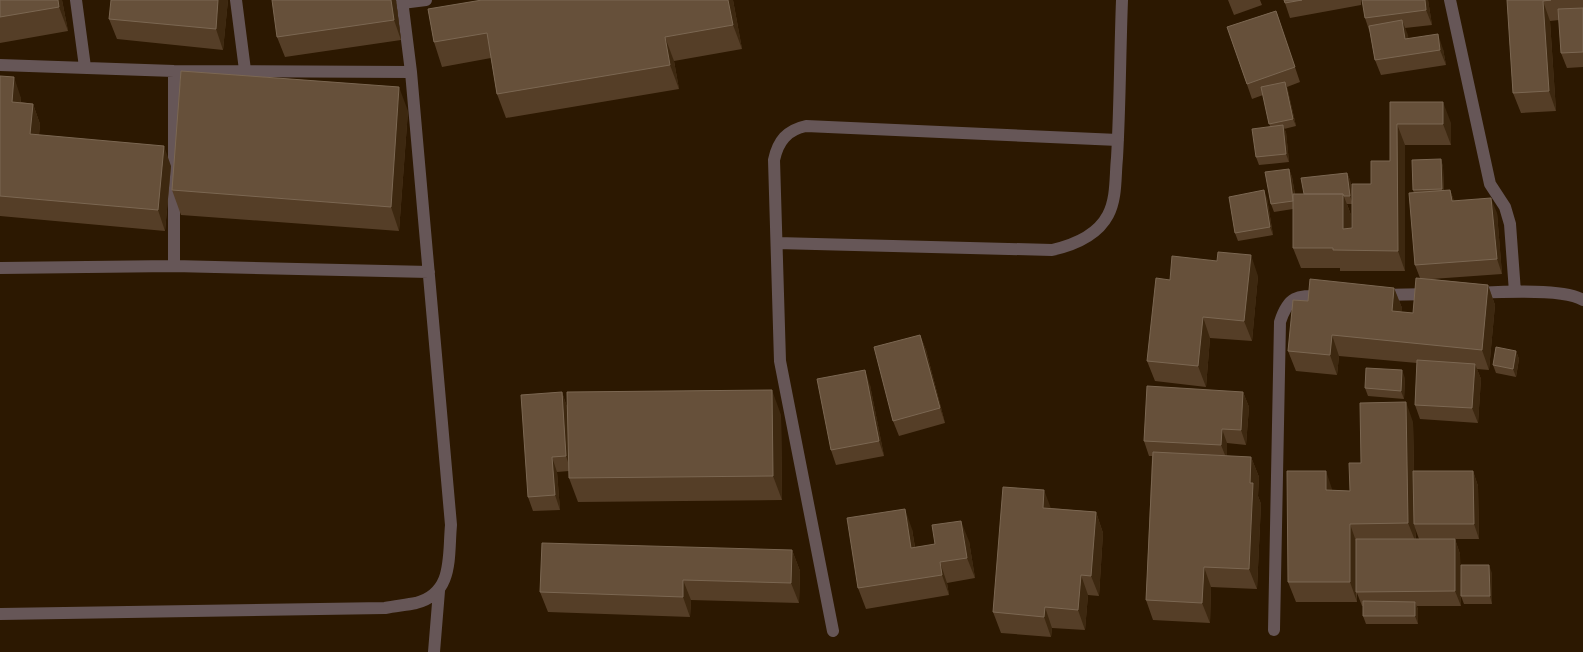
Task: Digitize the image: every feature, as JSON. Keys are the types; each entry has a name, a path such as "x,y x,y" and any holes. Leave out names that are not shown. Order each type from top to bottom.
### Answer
{"street":[{"path":"76,0 84,67"},
{"path":"236,0 245,70"},
{"path":"426,0 402,1 412,72 451,525 447,575 439,591 434,652"},
{"path":"777,243 1052,250 1070,246 1091,234 1108,215 1114,198 1118,140 1122,0"},
{"path":"1450,0 1490,184 1505,208 1510,224 1514,292"},
{"path":"0,65 174,71 412,72"},
{"path":"174,71 174,266"},
{"path":"832,631 780,361 774,160 776,148 781,140 798,128 806,126 1118,140"},
{"path":"0,268 174,266 429,272"},
{"path":"1460,294 1514,292 1560,294 1578,296 1583,300"},
{"path":"1364,296 1441,294"},
{"path":"1274,630 1280,322 1285,307 1293,299 1304,296 1334,296"},
{"path":"0,614 385,608 418,602 439,591"}],"building":[{"path":"0,0 58,0 59,7 0,17"},
{"path":"111,0 218,0 216,29 109,19"},
{"path":"272,0 391,0 394,20 277,37"},
{"path":"482,0 728,0 733,25 665,37 670,65 497,94 487,33 434,42 428,9"},
{"path":"1284,0 1302,0 1285,3"},
{"path":"1362,0 1425,0 1426,10 1365,18"},
{"path":"1507,0 1551,0 1543,1 1549,91 1513,93"},
{"path":"1583,8 1583,52 1561,53 1558,9"},
{"path":"1276,11 1295,67 1247,84 1227,27"},
{"path":"1402,20 1405,39 1438,34 1440,50 1375,60 1369,26"},
{"path":"181,71 399,87 391,207 172,190"},
{"path":"0,76 14,77 12,102 33,104 30,134 164,146 158,210 0,196"},
{"path":"1285,82 1293,119 1269,124 1261,87"},
{"path":"1390,102 1443,102 1443,124 1397,124 1398,251 1293,248 1293,194 1343,194 1343,229 1352,228 1352,184 1371,184 1371,161 1390,161"},
{"path":"1283,125 1286,154 1256,157 1252,129"},
{"path":"1441,159 1442,189 1413,190 1412,160"},
{"path":"1289,169 1293,201 1271,204 1265,172"},
{"path":"1347,173 1350,196 1344,196 1343,194 1304,194 1301,178"},
{"path":"1264,190 1270,227 1235,233 1229,197"},
{"path":"1450,190 1452,201 1491,198 1497,259 1415,265 1409,193"},
{"path":"1218,252 1251,255 1244,321 1203,317 1198,366 1147,361 1156,278 1170,280 1172,256 1217,261"},
{"path":"1416,278 1488,285 1482,350 1332,335 1330,355 1288,351 1293,300 1308,301 1310,279 1394,288 1392,311 1413,313"},
{"path":"920,335 940,408 893,421 874,347"},
{"path":"1496,347 1516,351 1513,369 1493,365"},
{"path":"1417,360 1475,364 1472,408 1415,405"},
{"path":"1366,368 1402,370 1401,391 1365,388"},
{"path":"865,370 879,441 831,450 817,379"},
{"path":"1147,386 1243,392 1241,430 1222,429 1221,445 1144,441"},
{"path":"772,390 773,476 569,478 567,392"},
{"path":"562,392 566,456 552,457 555,495 528,497 521,395"},
{"path":"1406,402 1408,523 1350,524 1350,582 1288,582 1287,471 1326,471 1326,490 1350,491 1349,463 1361,463 1360,403"},
{"path":"1153,452 1251,457 1250,483 1253,483 1249,569 1204,567 1202,603 1146,600"},
{"path":"1413,471 1473,471 1474,524 1414,524"},
{"path":"1003,487 1044,490 1043,508 1096,512 1091,576 1081,575 1078,610 1045,607 1044,617 993,612"},
{"path":"905,509 911,548 935,544 932,525 961,521 967,558 940,562 942,575 858,588 847,518"},
{"path":"1356,539 1455,539 1455,591 1356,592"},
{"path":"542,543 792,550 791,583 683,580 683,597 540,592"},
{"path":"1461,565 1489,565 1490,596 1461,596"},
{"path":"1363,601 1415,602 1415,616 1363,616"}]}
